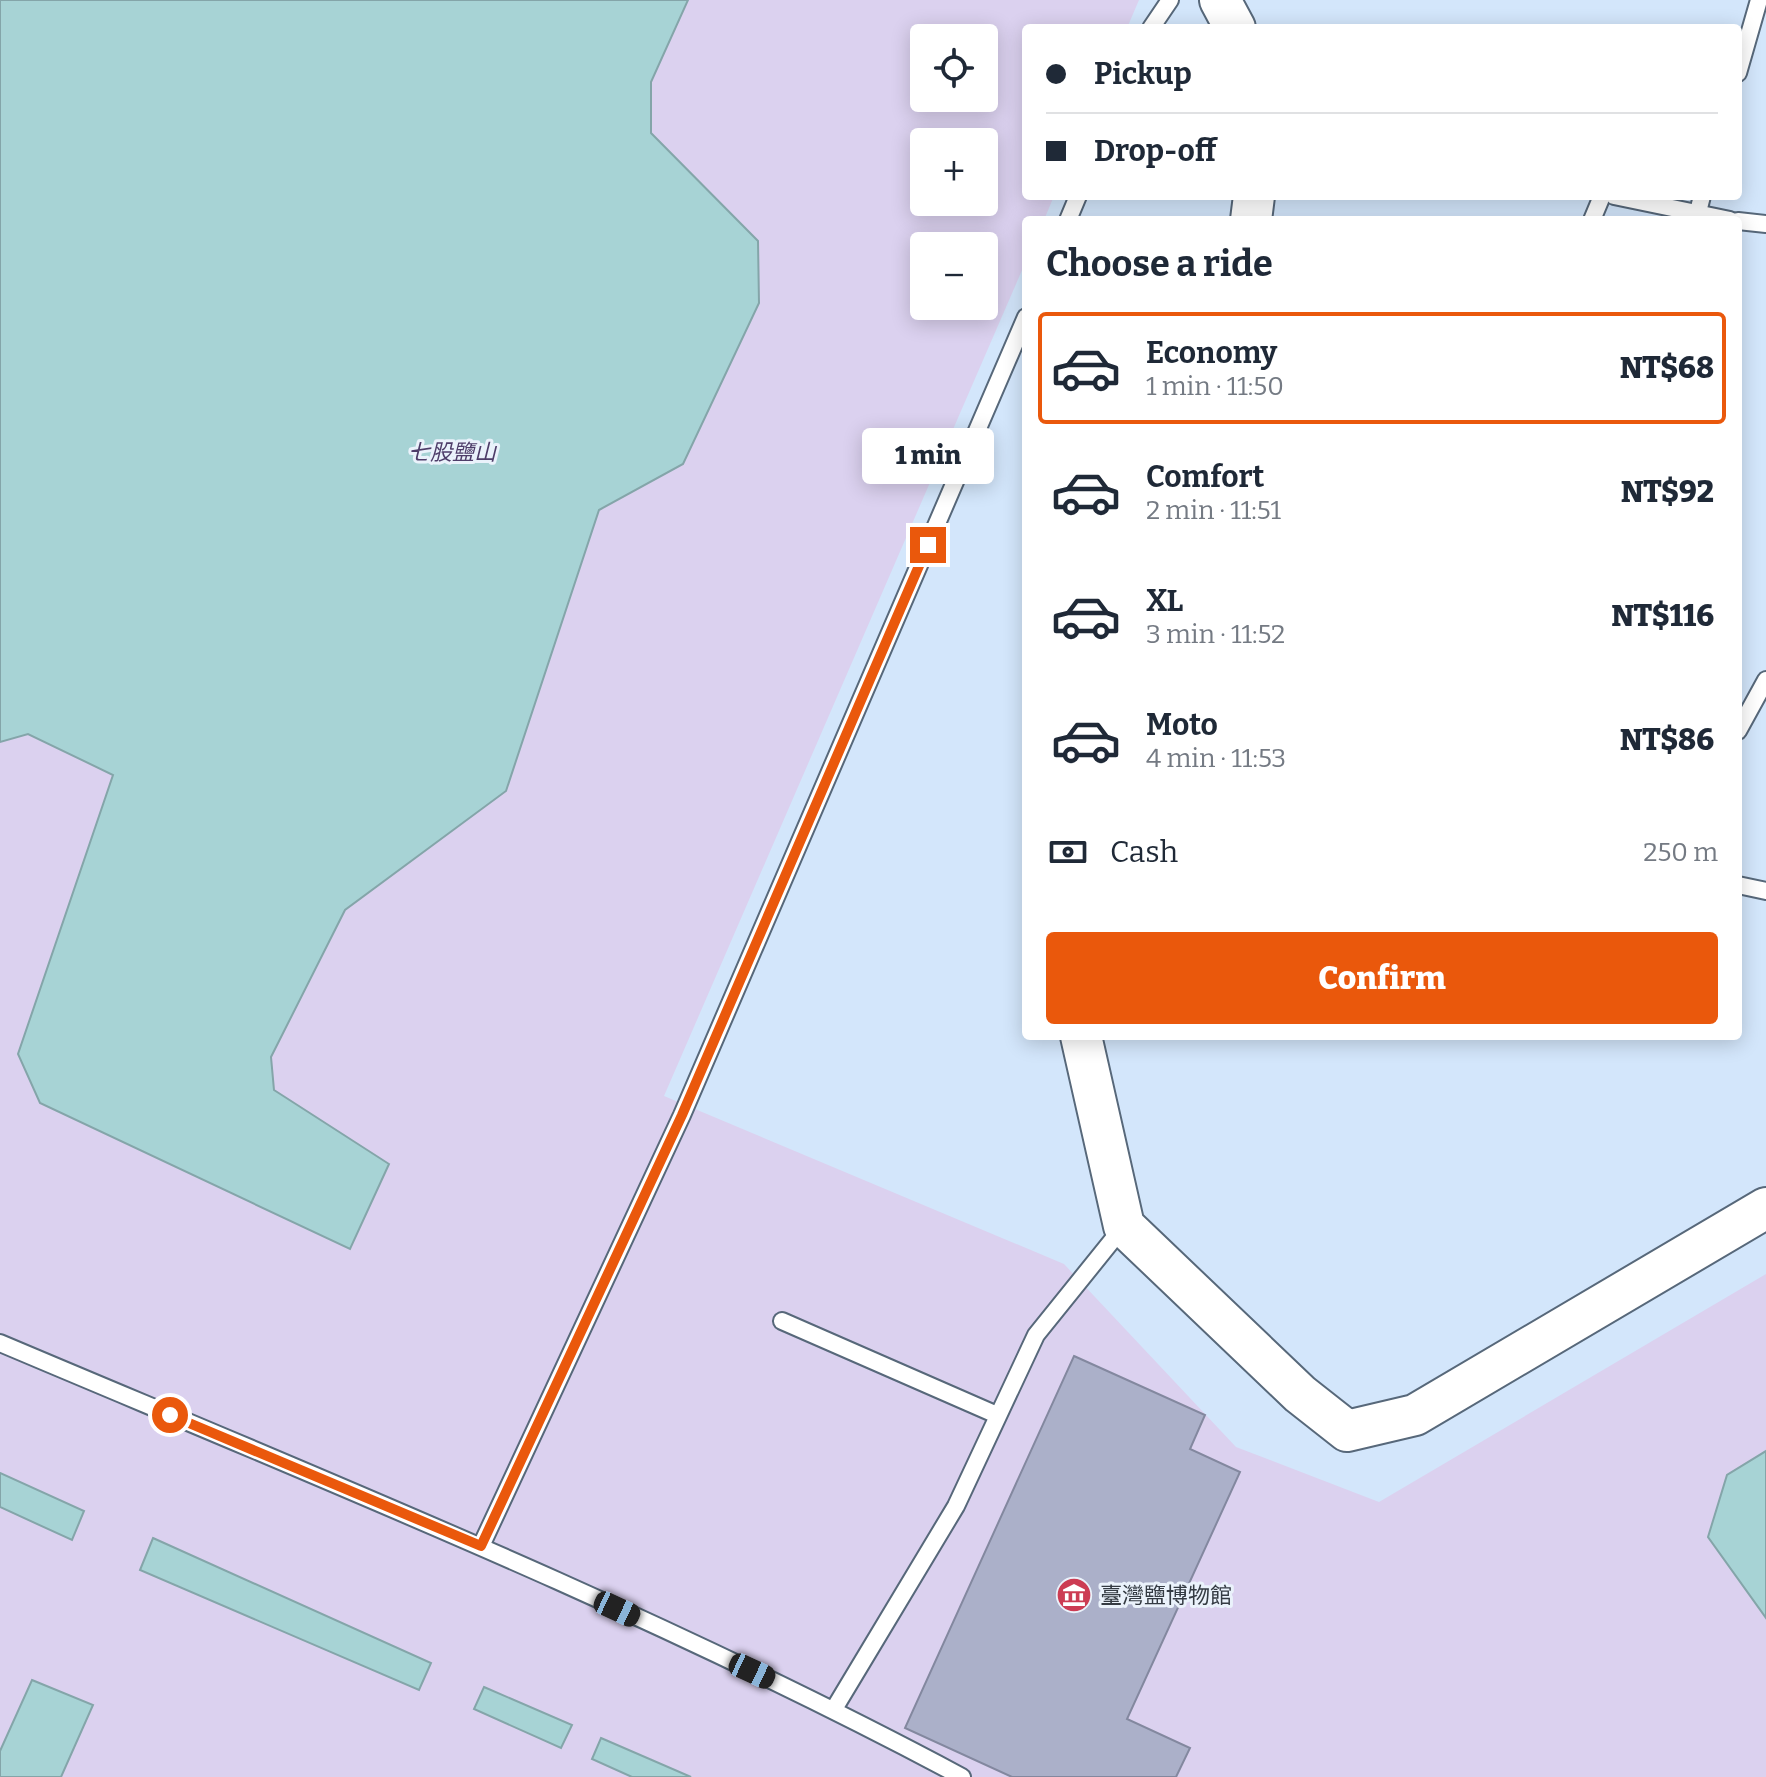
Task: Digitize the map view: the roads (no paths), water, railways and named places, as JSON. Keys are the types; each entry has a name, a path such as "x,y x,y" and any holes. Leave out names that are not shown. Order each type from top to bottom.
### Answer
{"street":[{"path":"1220,0 1233,24"},
{"path":"1082,1040 1124,1226 1300,1394 1347,1431 1415,1415 1766,1208"}],"lane":[{"path":"1154,24 1170,0"},
{"path":"1742,59 1759,0"},
{"path":"1631,200 1697,216 1701,200"},
{"path":"1742,221 1766,224"},
{"path":"481,1546 682,1115 1022,326"},
{"path":"1742,724 1766,680"},
{"path":"1742,886 1766,891"},
{"path":"834,1709 956,1506 1036,1335 1124,1226"},
{"path":"782,1321 997,1415"},
{"path":"0,1343 481,1546 834,1709 962,1777"}],"place":[{"name":"臺灣鹽博物館","path":"1074,1595"}],"park label":[{"name":"七股鹽山","path":"452,452"}]}
